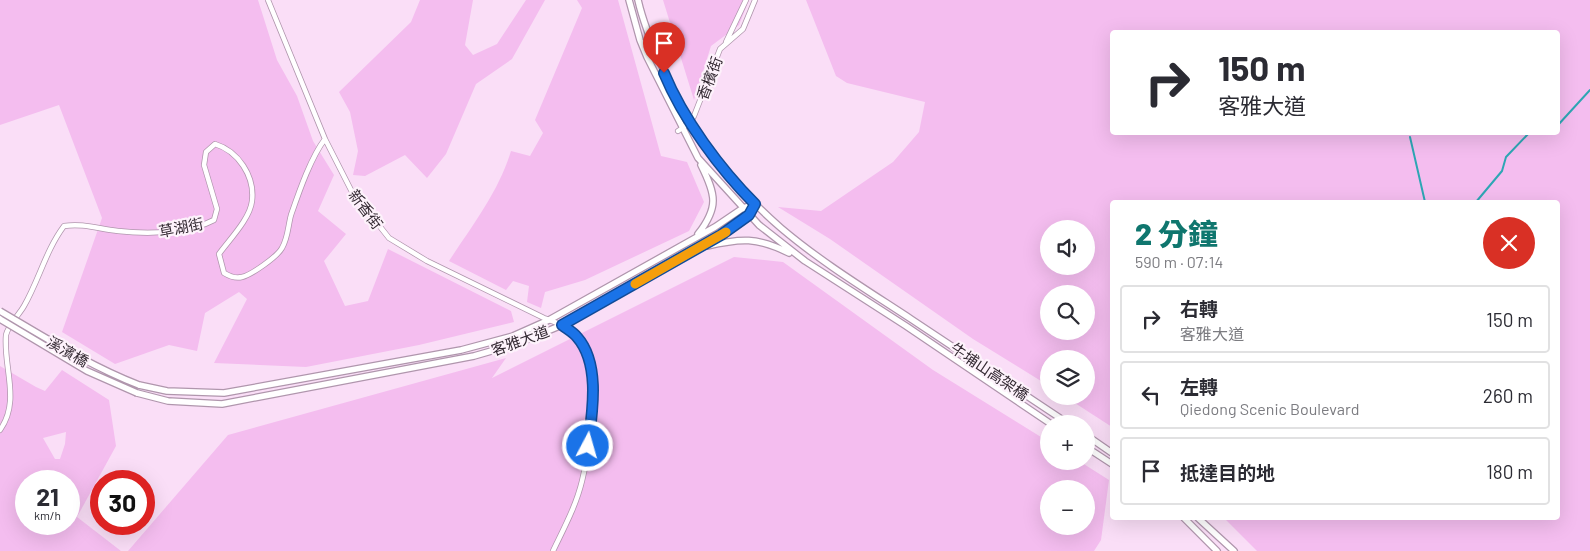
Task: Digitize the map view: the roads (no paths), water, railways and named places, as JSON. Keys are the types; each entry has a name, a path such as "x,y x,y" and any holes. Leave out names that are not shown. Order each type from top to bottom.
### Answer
{"street":[{"name":"新香街","path":"268,0 326,138 351,190 389,238 427,261 562,325 578,337 585,348 590,363 593,385 592,413 582,480 569,519 552,551"},
{"path":"629,0 640,40 680,130 698,158 714,196 714,208 696,238"},
{"name":"牛埔山高架橋","path":"638,0 672,91 690,124 755,204 782,229 833,267 1056,415"},
{"path":"720,49 730,35 746,0"},
{"name":"香檳街","path":"690,124 720,49 743,29 755,0"},
{"path":"680,130 690,124"},
{"name":"草湖街","path":"0,430 10,405 11,394 6,333 24,306 48,253 64,226 75,224 116,231 152,233 205,225 214,220 217,208 204,166 206,152 215,144 224,147 235,155 244,166 251,185 252,202 247,214 237,231 219,254 224,273 232,277 243,277 275,256 282,249 288,233 290,218 318,149 326,138"},
{"path":"698,158 749,215 785,247 806,261"},
{"name":"客雅大道","path":"140,385 167,391 224,393 461,350 513,336 549,320 696,238 743,208 755,204"},
{"name":"客雅大道","path":"137,393 168,401 222,404 474,356 516,344 562,325 700,248 749,215 755,204"},
{"path":"700,248 736,240 747,240 778,247 806,261"},
{"name":"牛埔山高架橋","path":"806,261 1040,417"},
{"name":"溪濱橋","path":"0,310 86,362 140,385"},
{"name":"溪濱橋","path":"0,320 87,371 137,393"},
{"path":"1095,441 1110,452"},
{"path":"1095,453 1110,463"},
{"path":"1186,520 1217,551"},
{"path":"1200,520 1234,551"}],"waterway":[{"path":"1560,123 1590,90"},
{"path":"1478,200 1502,171 1506,157 1527,135"},
{"path":"1410,137 1425,200"}]}
